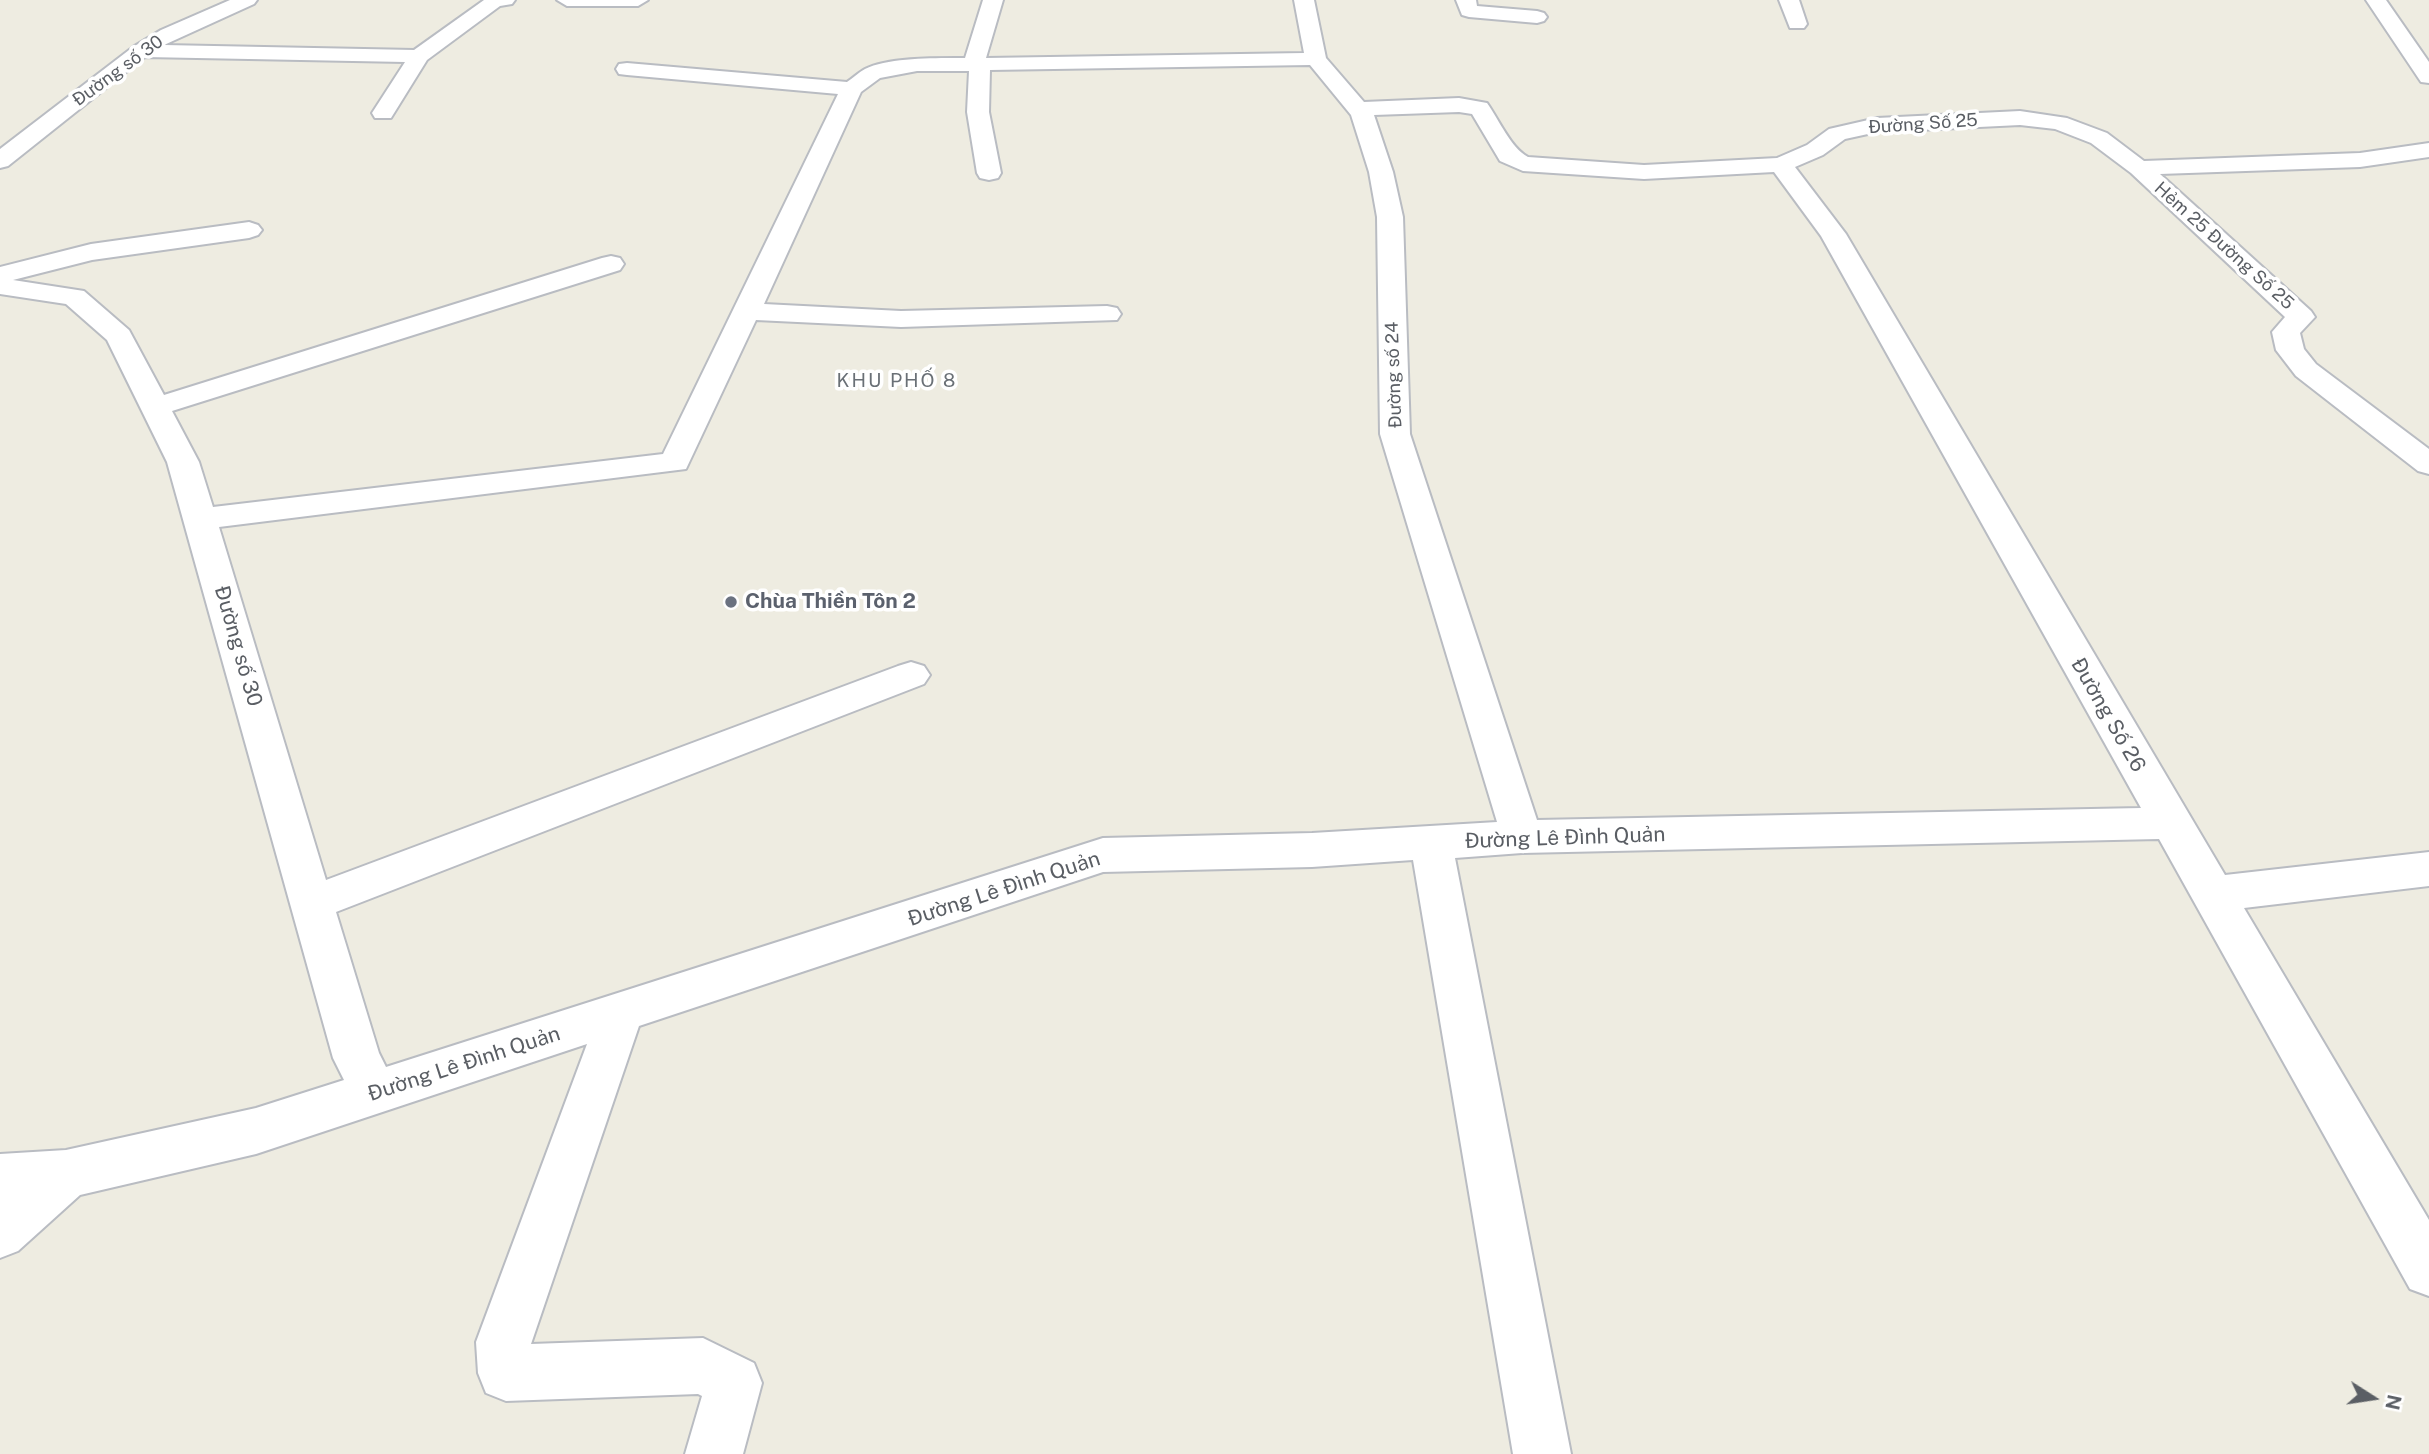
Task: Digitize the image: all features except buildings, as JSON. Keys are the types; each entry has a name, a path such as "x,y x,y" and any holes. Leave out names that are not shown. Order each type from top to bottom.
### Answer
{"street":[{"name":"Đường số 30","path":"0,161 140,51 168,34 247,0"},
{"path":"383,114 419,56 495,1 505,0"},
{"path":"567,0 638,0"},
{"path":"989,173 978,112 977,65 993,0"},
{"name":"Đường số 24","path":"1304,0 1316,59 1362,114 1381,172 1390,218 1395,434 1522,837"},
{"path":"1466,0 1469,11 1533,9"},
{"path":"1507,0 1533,9"},
{"path":"1789,0 1797,24"},
{"path":"2376,0 2427,72"},
{"path":"140,51 419,56"},
{"path":"202,519 675,463 852,89 873,73 917,65 1316,59"},
{"path":"627,69 852,89"},
{"name":"Đường Số 25","path":"1358,109 1459,105 1479,108 1493,127 1508,156 1523,164 1644,172 1781,165 1815,150 1838,134 1877,125 2020,118 2059,123 2099,138 2138,169"},
{"path":"2138,169 2360,160 2429,150"},
{"name":"Đường Số 26","path":"1781,165 1833,234 2429,1270"},
{"name":"Hẻm 25 Đường Số 25","path":"2138,169 2301,317 2286,332 2290,350 2306,370 2429,464"},
{"path":"0,275 91,252 249,230"},
{"path":"155,407 611,264"},
{"name":"Đường số 30","path":"0,286 74,297 119,336 183,462 202,519 357,1058 375,1093"},
{"path":"747,311 901,319 1107,314"},
{"path":"312,903 911,675"},
{"name":"Đường Lê Đình Quản","path":"0,1178 66,1174 256,1131 1103,855 1312,850 1522,837 2170,823"},
{"path":"1431,842 1542,1454"},
{"path":"2214,894 2429,869"},
{"path":"621,1013 503,1342 506,1373 703,1366 734,1383 714,1454"},
{"path":"0,1233 66,1174"}],"place":[{"name":"Chùa Thiền Tôn 2","path":"731,602"}],"district":[{"name":"KHU PHỐ 8","path":"897,381"}]}
